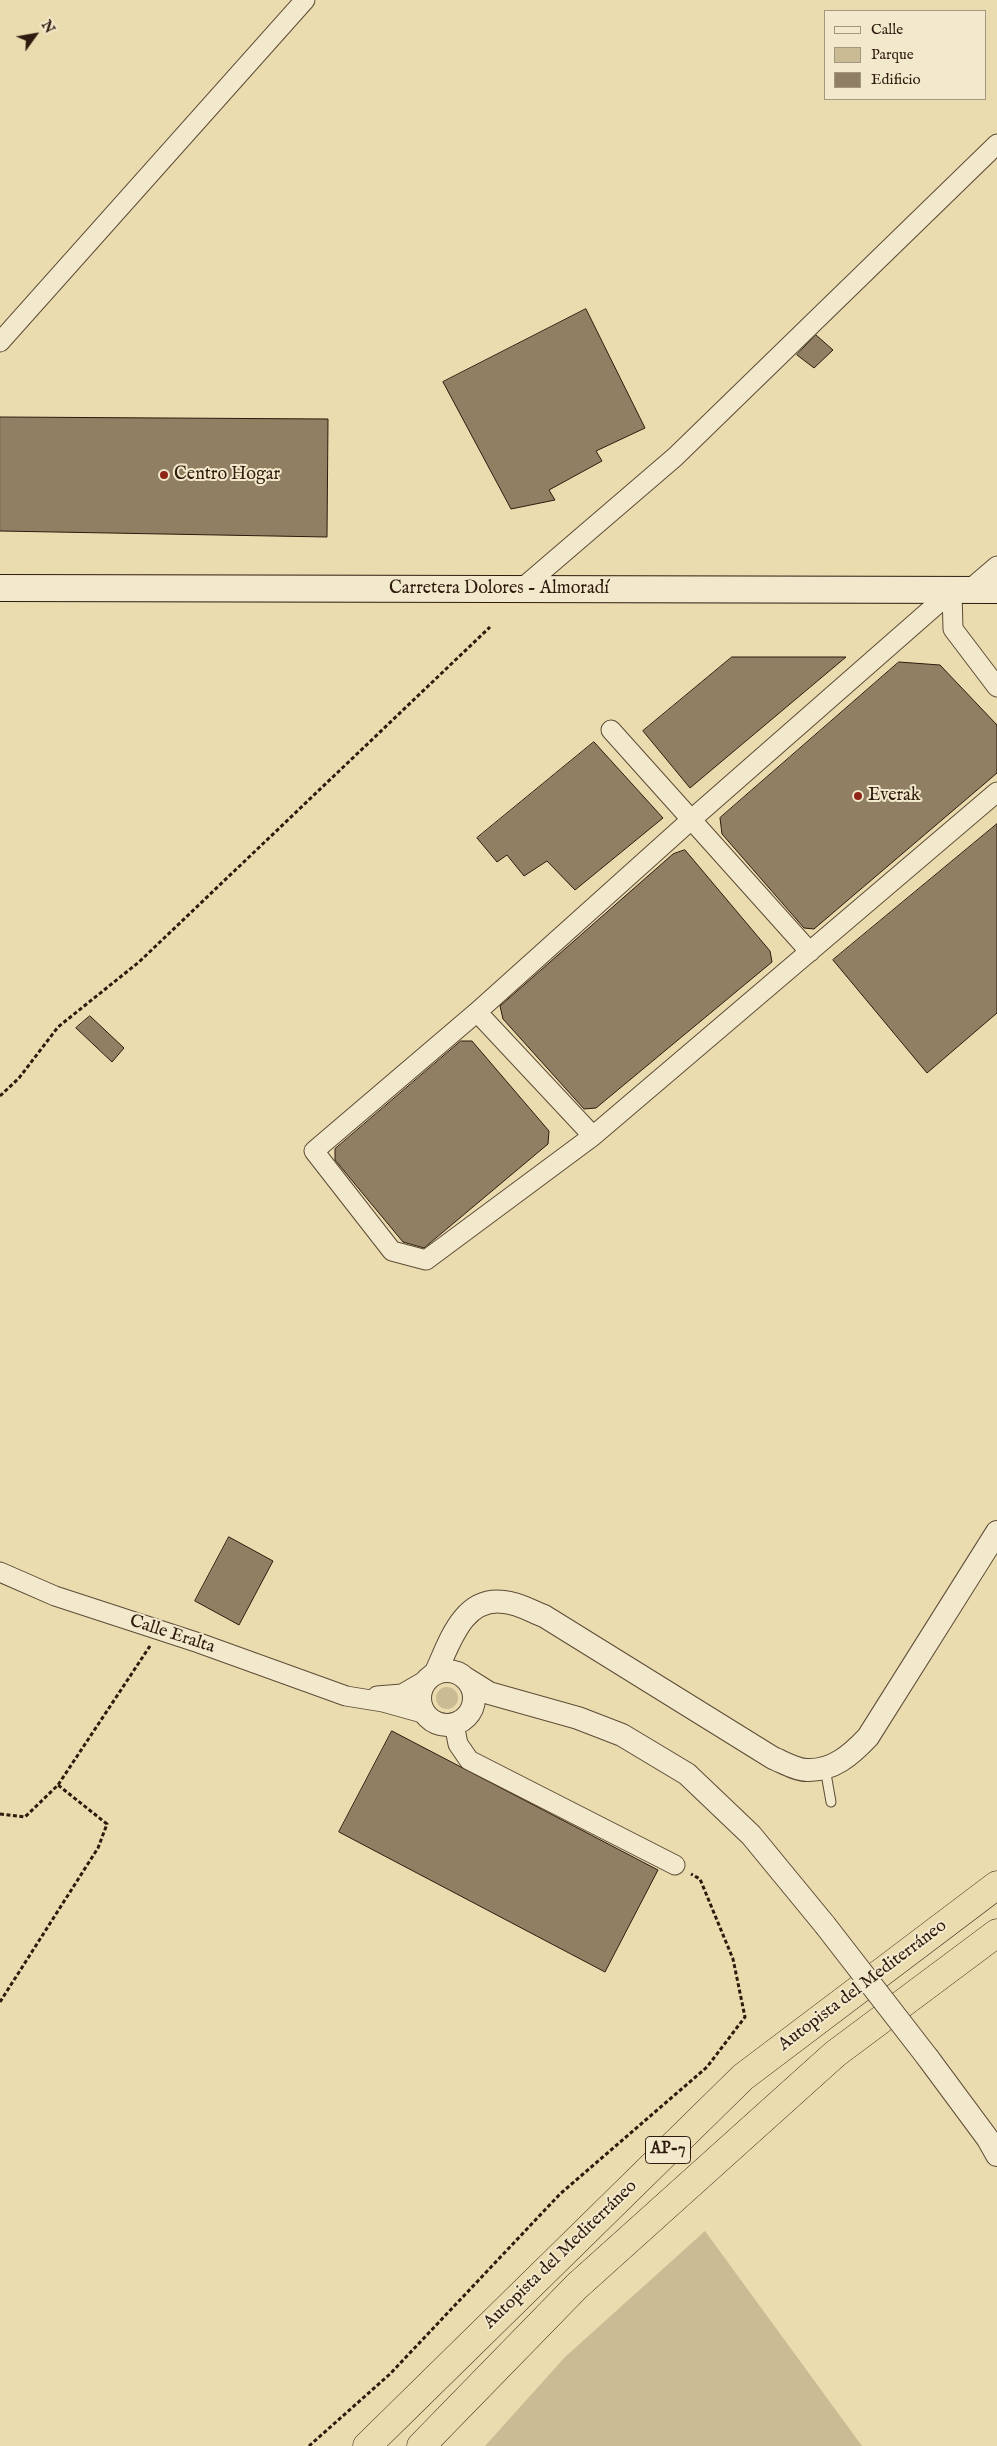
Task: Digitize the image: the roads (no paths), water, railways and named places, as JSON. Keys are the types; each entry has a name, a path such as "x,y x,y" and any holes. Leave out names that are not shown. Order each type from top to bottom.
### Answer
{"highway":[{"name":"Autopista del Mediterráneo","path":"366,2446 743,2077 997,1885"},
{"name":"Autopista del Mediterráneo","path":"420,2446 577,2286 835,2054 997,1933"}],"main road":[{"name":"Carretera Dolores - Almoradí","path":"0,588 997,590"}],"street":[{"path":"0,342 305,0"},
{"path":"520,590 675,456 997,144"},
{"path":"997,566 960,591 692,819 477,1012 314,1151 392,1251 426,1260 594,1136 997,792"},
{"path":"960,591 953,629 997,687"},
{"path":"611,730 810,952"},
{"path":"477,1012 594,1136"},
{"path":"426,1714 420,1700 423,1685 431,1677 463,1617 474,1608 488,1603 503,1601 522,1606 544,1616 773,1758 805,1770 825,1768 849,1757 868,1737 997,1532"},
{"name":"Calle Eralta","path":"0,1572 55,1596 346,1696"},
{"path":"456,1629 457,1658 463,1677 473,1692 472,1708 461,1719 458,1744 469,1760 674,1865"},
{"path":"346,1696 402,1694 431,1677 448,1671 463,1677 489,1693 578,1718 622,1735 687,1774 751,1835 825,1925 967,2109 997,2155"},
{"path":"346,1696 383,1702 426,1714 438,1724 461,1719 486,1710 536,1706"}],"lane":[{"path":"825,1768 831,1802"}],"place":[{"name":"Centro Hogar","path":"164,475"},
{"name":"Everak","path":"858,796"}]}
